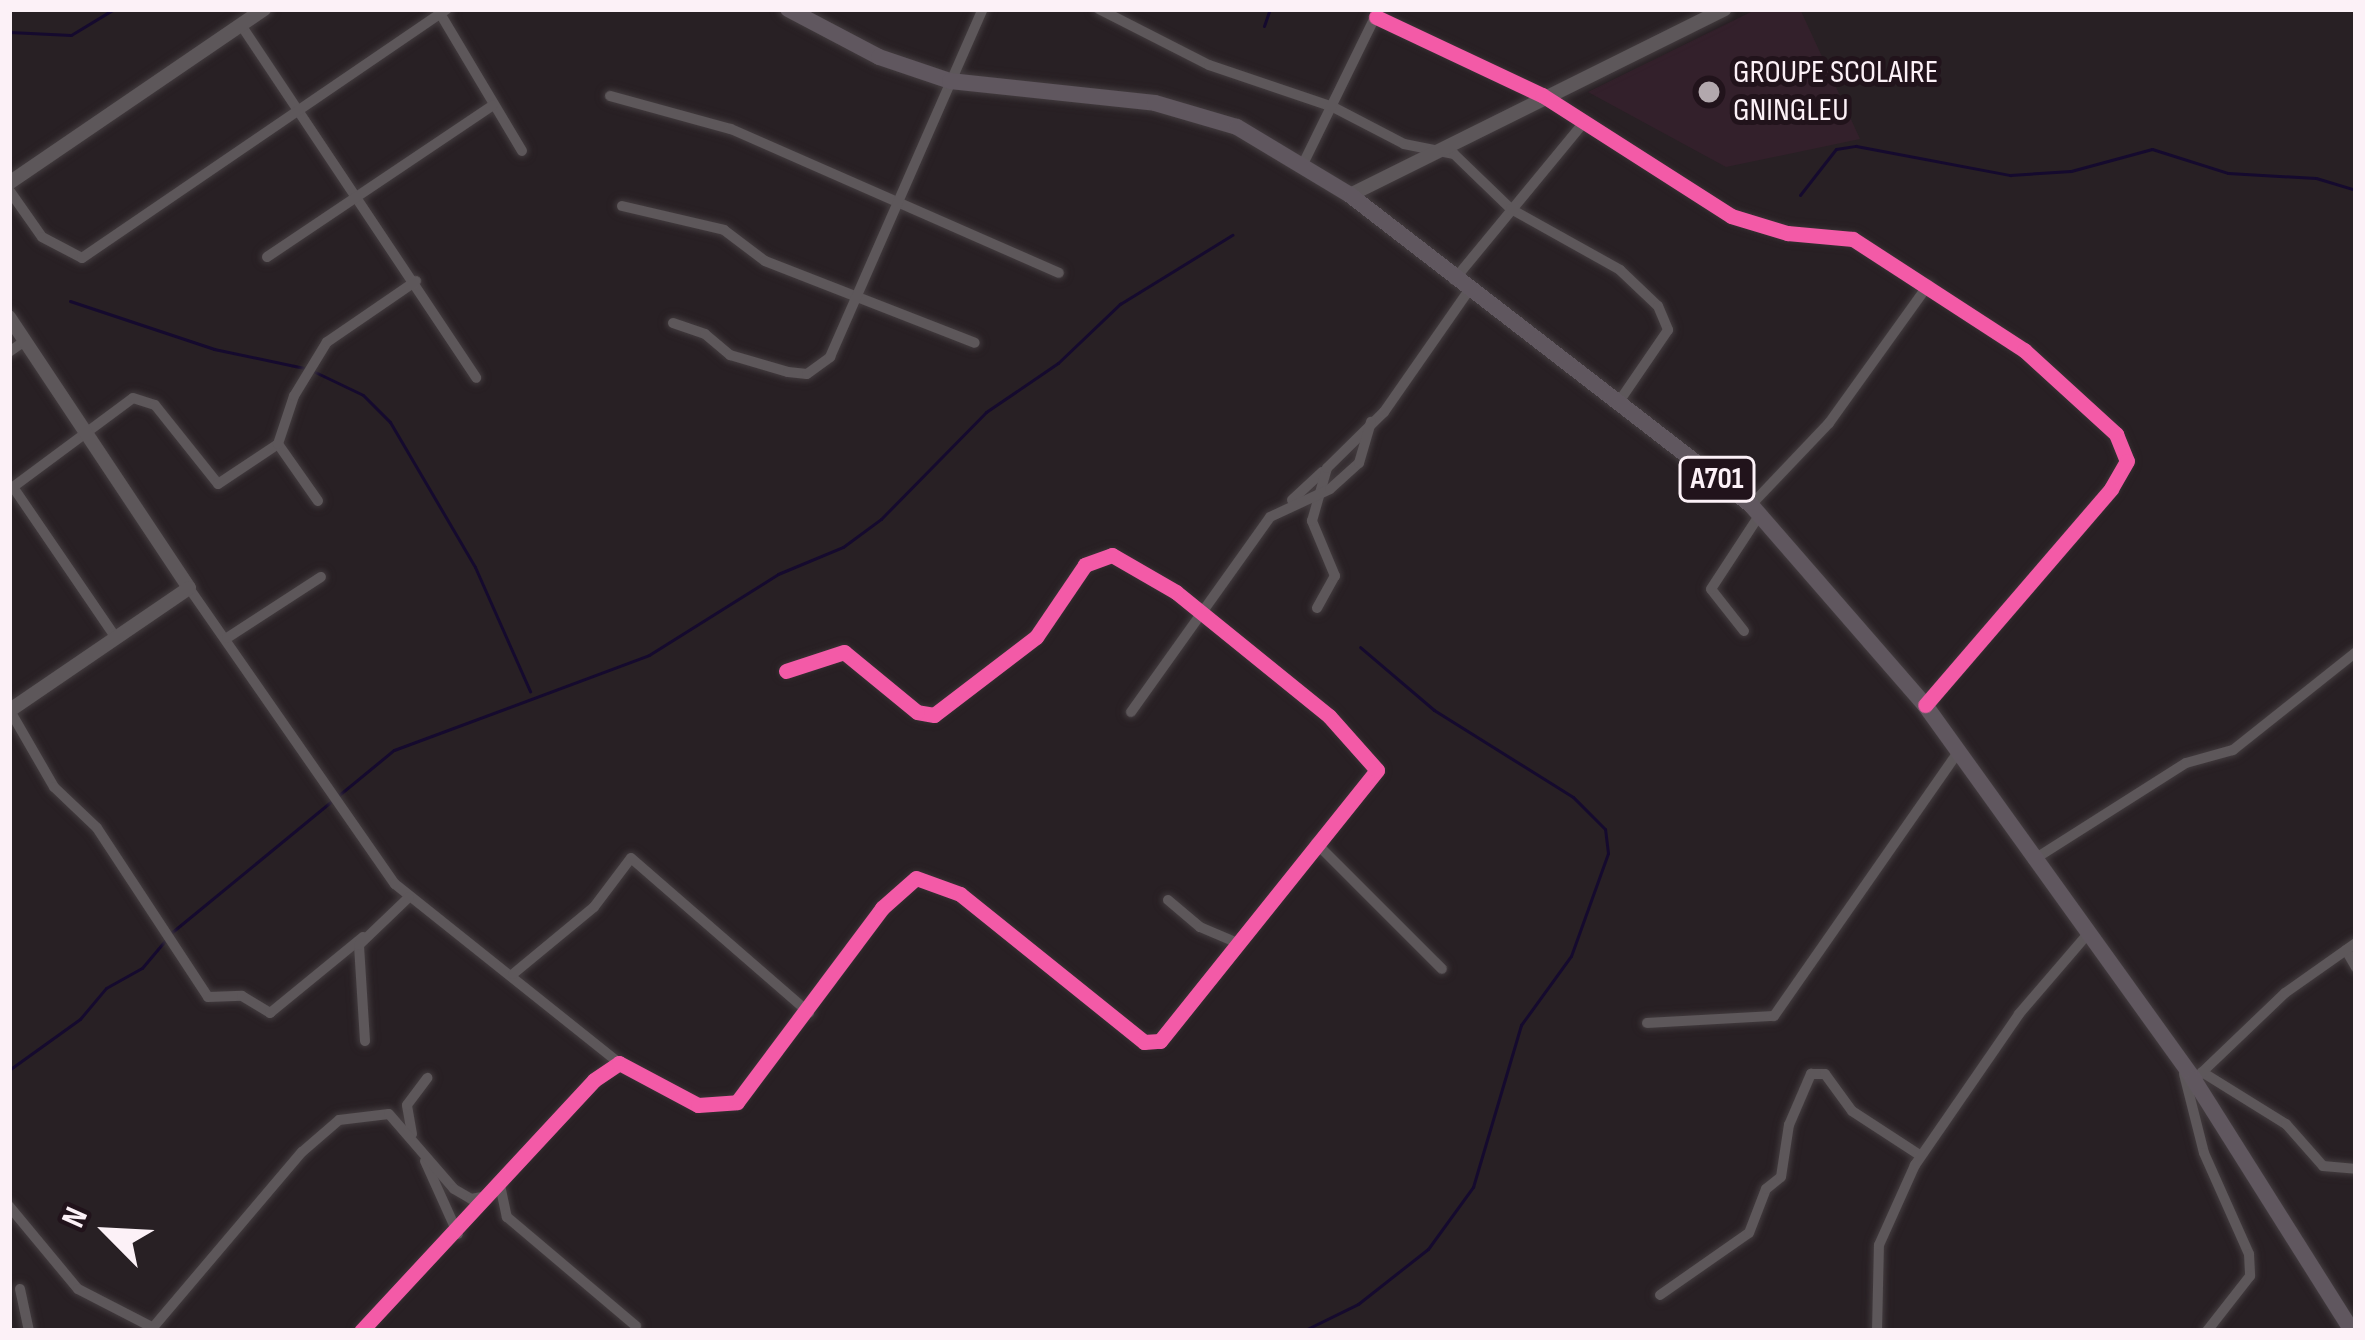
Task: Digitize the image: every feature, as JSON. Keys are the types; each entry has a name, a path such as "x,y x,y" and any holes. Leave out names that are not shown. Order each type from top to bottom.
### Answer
{"main road":[{"name":"A701","path":"788,9 879,57 950,81 1155,104 1237,127 1304,162 1350,195 1756,510 1925,705 2033,860 2192,1072 2353,1331"}],"street":[{"path":"264,9 9,187 42,237 82,258 442,11 522,152"},
{"path":"673,323 742,361 807,374 830,357 983,9"},
{"path":"1100,9 1209,65 1333,107 1404,144 1432,149 1469,165 1511,209 1605,260 1658,307 1668,330 1618,403"},
{"path":"1350,195 1698,16 1724,9"},
{"path":"1304,162 1377,13 1543,95 1731,217 1852,239 1928,285 2074,392 2116,434 2127,461 2095,512 1925,705"},
{"path":"241,25 416,281 476,378"},
{"path":"610,96 731,129 1059,273"},
{"path":"267,257 493,105"},
{"path":"1131,712 1270,517 1371,422 1511,209 1586,121"},
{"path":"622,206 694,218 745,242 766,261 858,292 975,343"},
{"path":"116,638 11,489 87,435 126,400 147,400 218,484 278,444 294,396 327,342 416,281"},
{"path":"1744,631 1712,589 1756,510 1829,423 1928,285"},
{"path":"9,317 227,638 315,778 409,896 513,974 619,1063 698,1105 724,1107 770,1066 882,908 916,878 960,894 1150,1043 1169,1032 1235,942 1372,778 1375,761 1201,612 1126,562 1096,556 1036,637 934,715 917,712 844,652 786,671"},
{"path":"9,352 25,340"},
{"path":"1290,503 1317,495 1359,463 1371,422"},
{"path":"278,444 318,501"},
{"path":"1317,608 1335,576 1312,520 1327,468"},
{"path":"227,638 321,577"},
{"path":"189,588 9,710 54,787 97,828 208,997 231,993 270,1013 409,896"},
{"path":"2033,860 2186,763 2233,750 2356,652"},
{"path":"1647,1023 1774,1016 1957,754"},
{"path":"1316,843 1442,969"},
{"path":"513,974 594,907 631,858 809,1012"},
{"path":"1168,900 1200,927 1235,942"},
{"path":"1877,1331 1879,1245 1921,1156 2019,1014 2087,934"},
{"path":"363,937 365,1041"},
{"path":"2192,1072 2285,993 2351,947 2356,968"},
{"path":"361,1331 619,1063"},
{"path":"2192,1072 2275,1116 2323,1166 2356,1169"},
{"path":"2192,1072 2204,1153 2249,1254 2250,1276 2207,1331"},
{"path":"1660,1294 1749,1233 1766,1189 1780,1178 1789,1125 1811,1074 1826,1074 1852,1111 1921,1156"},
{"path":"396,1121 427,1078"},
{"path":"407,1109 417,1145 458,1234"},
{"path":"9,1206 78,1289 151,1329 325,1130 357,1115 396,1121 454,1190 471,1199 488,1196"},
{"path":"500,1185 508,1217 636,1326"},
{"path":"20,1289 29,1331"}],"shaded area":[{"path":"1757,9 1800,9 1860,139 1726,167 1588,92"}],"waterway":[{"path":"9,32 71,35 114,9"},
{"path":"1264,26 1270,9"},
{"path":"1800,195 1836,149 1856,146 2010,175 2071,171 2152,149 2228,173 2316,178 2356,190"},
{"path":"171,933 394,750 649,655 778,574 843,547 881,519 986,412 1058,363 1120,304 1232,235"},
{"path":"70,301 214,349 304,368"},
{"path":"313,371 363,395 390,422 475,567 530,691"},
{"path":"1303,1331 1358,1304 1428,1249 1473,1187 1521,1025 1571,956 1608,853 1605,829 1573,797 1434,710 1360,647"},
{"path":"9,1070 80,1019 106,988 142,968 165,941"}],"cycle path":[{"path":"1376,17 1542,95 1731,216 1787,233 1853,239 2024,350 2116,434 2127,461 2111,489 1925,705"},
{"path":"361,1331 594,1080 619,1063 698,1105 737,1102 882,908 916,878 960,894 1144,1042 1160,1041 1377,770 1329,716 1176,592 1112,555 1085,565 1036,637 934,715 917,712 844,652 786,671"}],"place":[{"name":"GROUPE SCOLAIRE GNINGLEU","path":"1709,92"}]}
